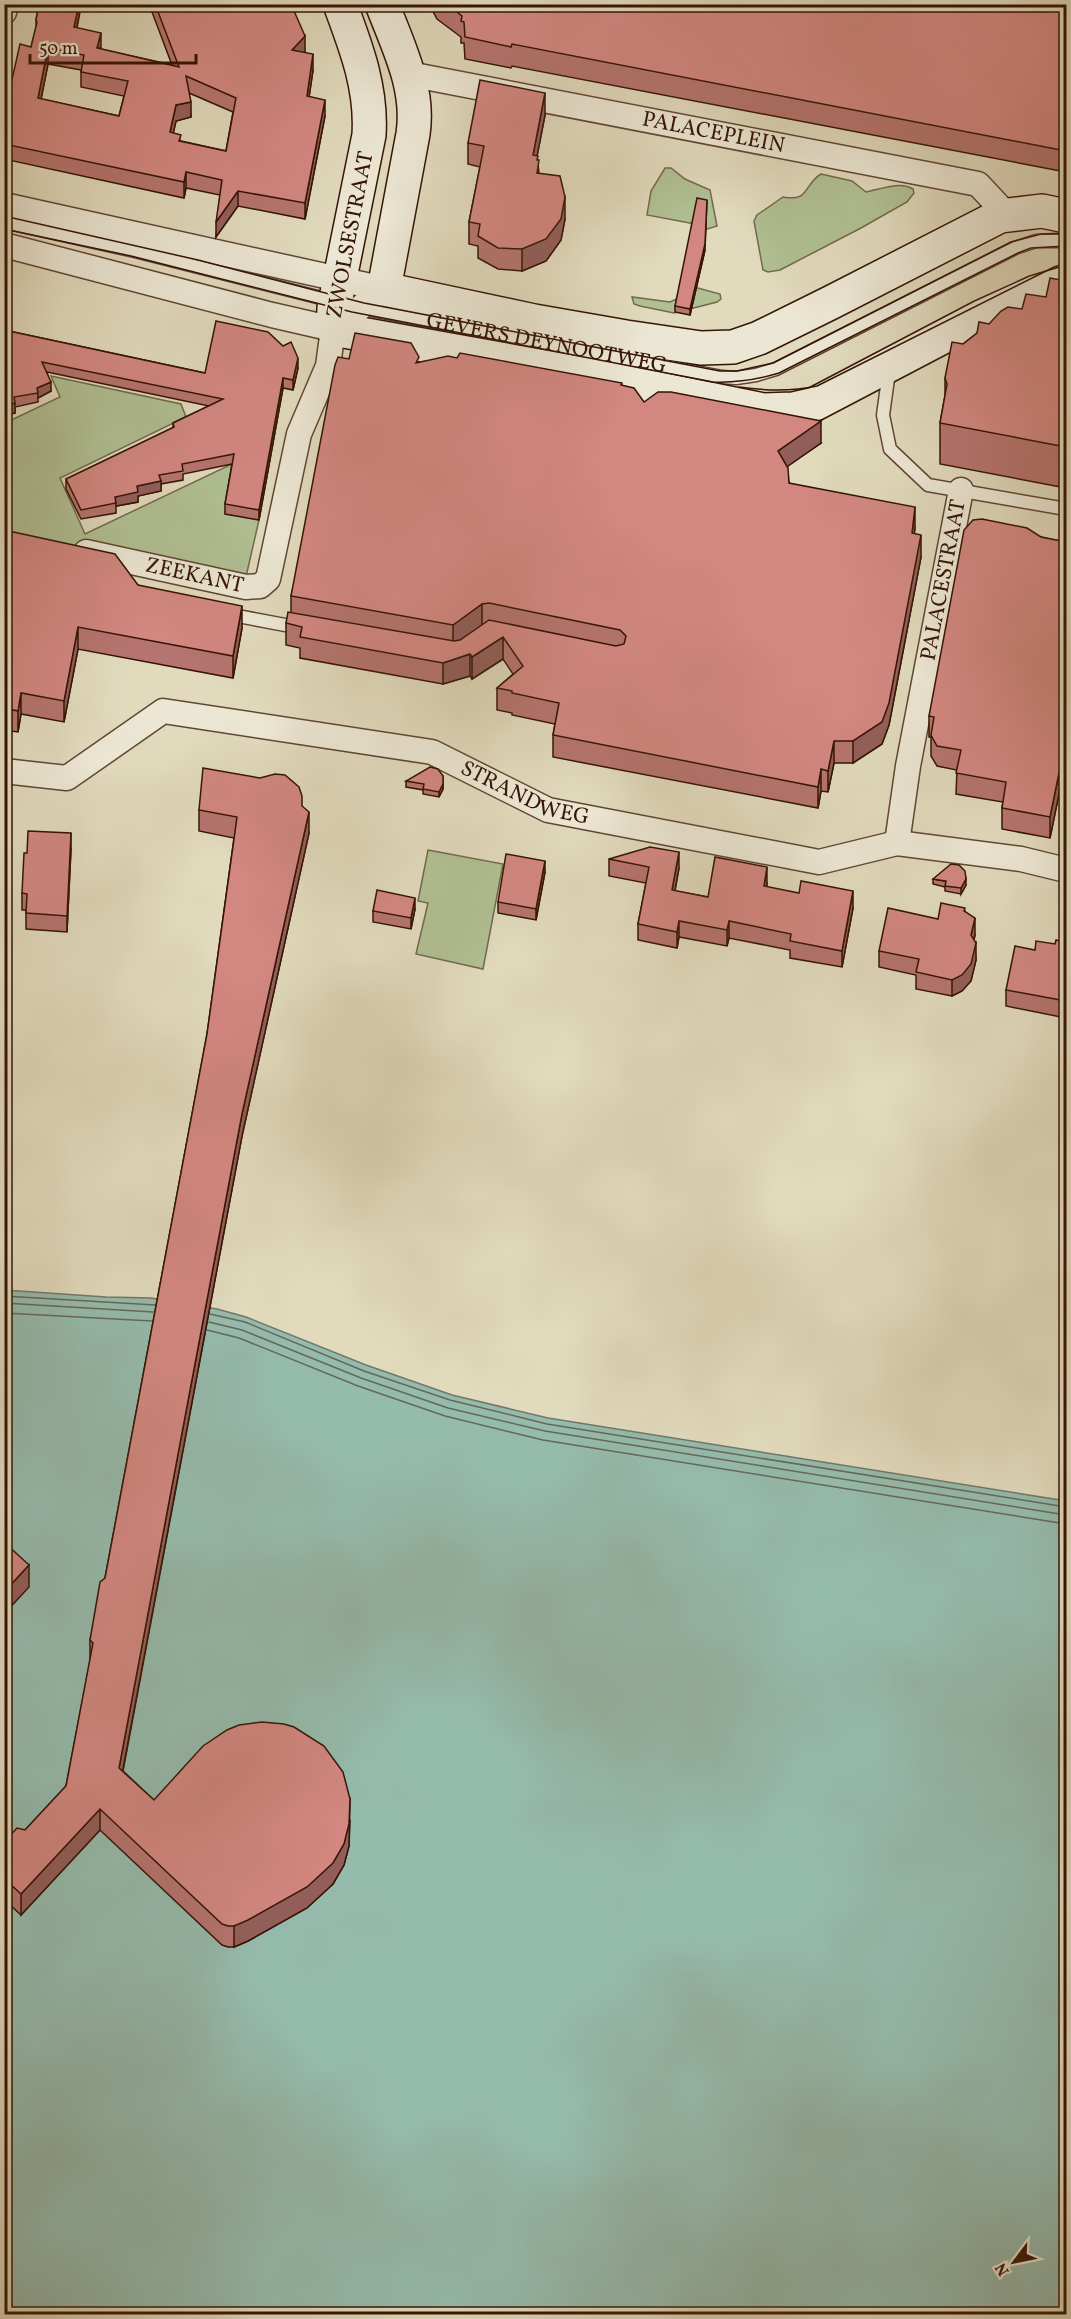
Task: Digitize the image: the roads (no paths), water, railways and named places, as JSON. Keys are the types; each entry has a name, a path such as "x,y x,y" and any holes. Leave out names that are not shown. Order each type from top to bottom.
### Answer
{"main road":[{"name":"ZWOLSESTRAAT","path":"340,4 368,89 371,111 351,301"},
{"name":"ZWOLSESTRAAT","path":"351,301 415,123 414,95 409,74 382,4"},
{"name":"GEVERS DEYNOOTWEG","path":"351,301 534,321 615,336 701,348 734,347 759,338 999,216 1042,211 1066,216"},
{"name":"GEVERS DEYNOOTWEG","path":"351,301 605,378 763,410 793,409 815,404 1003,307 1052,286 1066,283"}],"street":[{"path":"4,12 6,4"},
{"name":"PALACEPLEIN","path":"409,74 978,184 1007,215"},
{"name":"GEVERS DEYNOOTWEG","path":"4,205 351,301"},
{"name":"GEVERS DEYNOOTWEG","path":"4,245 272,315 351,301"},
{"name":"ZEEKANT","path":"69,548 134,567 246,587 260,585 268,579 299,434 328,366 351,301"},
{"name":"PALACESTRAAT","path":"897,843 908,766 961,490"},
{"name":"STRANDWEG","path":"4,771 67,778 163,711 432,752 548,810 819,862 897,843 1021,859 1066,870"}],"lane":[{"name":"GEVERS DEYNOOTWEG","path":"4,222 351,301 646,363 736,378 776,369 1015,248 1036,241 1066,241"},
{"name":"PALACESTRAAT","path":"896,362 888,379 883,415 890,448 928,485 961,490"},
{"path":"961,490 1066,509"},
{"path":"210,611 312,630"}],"water":[{"path":"4,1290 151,1298 217,1309 246,1317 366,1365 452,1395 548,1418 1066,1501 1066,2314 5,2314"}],"tram line":[{"path":"4,216 198,260 364,303 720,371 737,371 773,363 1011,242 1041,234 1066,233"},
{"path":"4,229 131,256 352,312 713,382 762,378 779,373 1018,253 1031,248 1066,246"},
{"path":"739,387 778,390 817,386 1066,263"}]}
